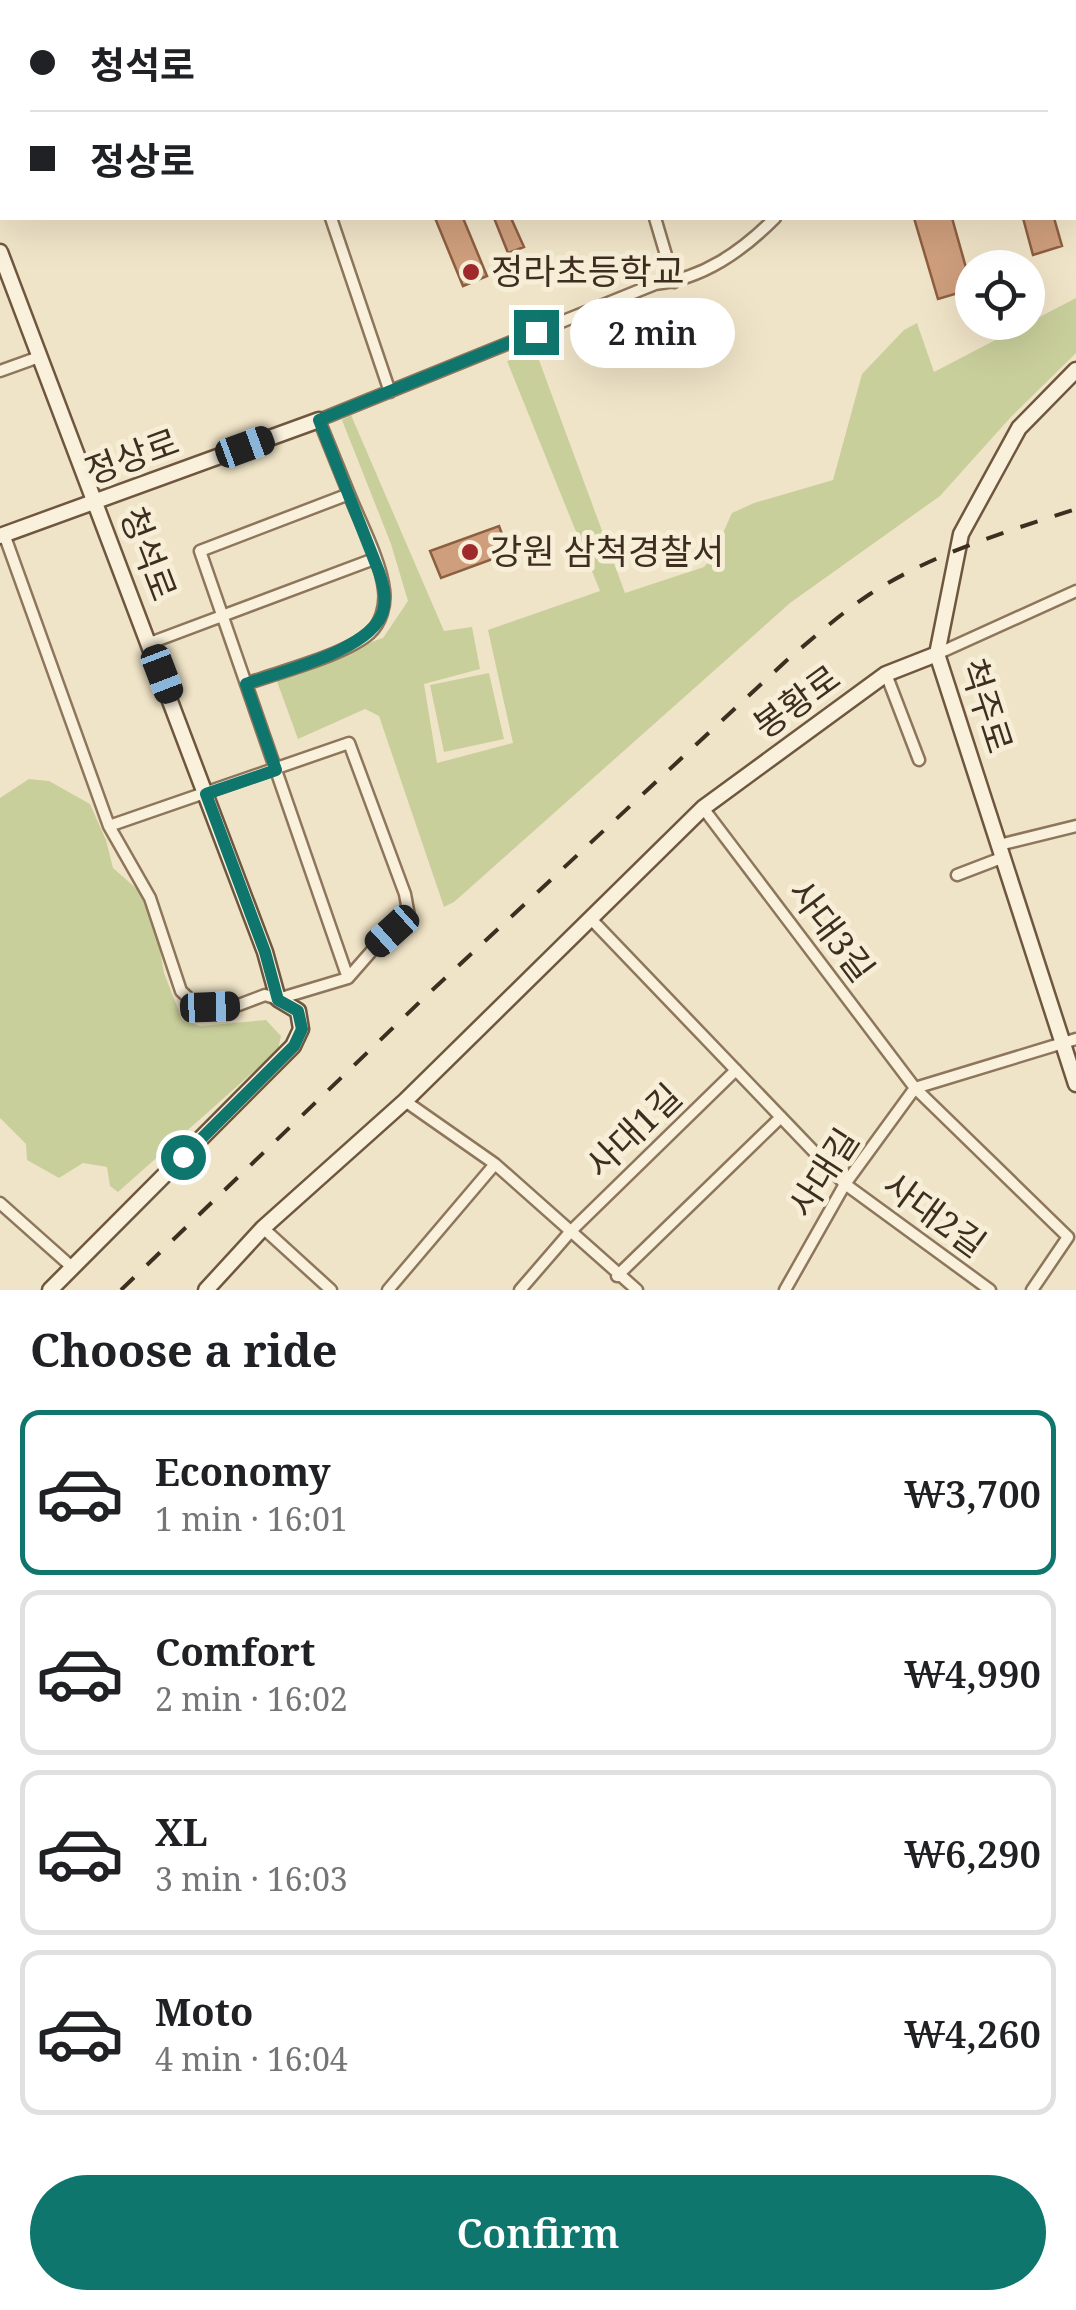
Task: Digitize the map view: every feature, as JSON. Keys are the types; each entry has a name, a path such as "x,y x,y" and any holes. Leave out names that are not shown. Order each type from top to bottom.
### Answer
{"street":[{"path":"331,220 390,392"},
{"path":"656,220 674,282"},
{"name":"정상로","path":"2,535 319,420 655,284 674,282 728,260 773,220"},
{"name":"청석로","path":"0,252 265,952 278,1000 298,1011 302,1029 294,1046 50,1290"},
{"path":"0,371 40,357"},
{"name":"척주로","path":"1076,370 1019,428 961,534 937,654 1069,1041 1076,1084"},
{"path":"246,684 347,647 371,632 383,612 384,590 374,559 319,420"},
{"path":"348,978 200,551 349,494"},
{"path":"2,535 109,826 150,898 181,990 195,1004 236,1006 264,995 278,1000 348,978 409,916 405,894 348,743 109,826"},
{"path":"150,644 374,559"},
{"name":"봉황로","path":"206,1290 263,1228 406,1101 703,808 886,674 1076,590"},
{"path":"886,674 918,760"},
{"name":"사대3길","path":"703,808 915,1088"},
{"path":"957,875 1002,851 1076,826"},
{"path":"591,918 845,1184"},
{"path":"1032,1290 1072,1236 915,1088 1069,1041"},
{"name":"사대1길","path":"520,1290 571,1231 736,1070"},
{"name":"사대길","path":"785,1290 845,1184 915,1088"},
{"path":"406,1101 495,1164 637,1290"},
{"path":"618,1276 781,1117"},
{"path":"388,1290 495,1164"},
{"name":"사대2길","path":"845,1184 990,1290"},
{"path":"0,1203 73,1268"},
{"path":"263,1228 331,1290"}],"green space":[{"path":"1076,298 1076,353 1010,418 940,496 790,603 454,902 444,907 379,716 365,709 298,739 275,676 383,638 408,601 391,544 342,420 351,415 444,631 472,627 480,669 424,684 437,763 513,743 488,630 600,591 507,361 536,352 625,593 704,567 732,513 833,480 862,374 904,330 917,323 934,372 995,340 1045,340 1045,314"},
{"path":"489,673 504,739 444,752 430,685"},
{"path":"29,779 49,781 90,804 113,868 145,896 164,973 182,1019 200,1026 266,1020 281,1036 278,1050 118,1192 110,1186 107,1167 83,1163 59,1178 27,1160 26,1144 0,1118 0,798"}],"building":[{"path":"436,220 464,220 487,276 463,286"},
{"path":"495,220 512,220 524,247 508,253"},
{"path":"915,220 953,220 961,250 955,250 955,294 938,299"},
{"path":"1024,220 1055,220 1062,246 1045,251 1032,250"},
{"name":"강원 삼척경찰서","path":"499,526 509,553 441,578 430,551"}],"railway":[{"path":"121,1290 427,995 827,626 870,594 919,567 1076,509"}],"place":[{"name":"정라초등학교","path":"471,272"},
{"name":"강원 삼척경찰서","path":"470,552"}],"route":[{"path":"183,1157 294,1046 302,1029 298,1011 278,1000 265,952 206,794 276,770 246,684 347,647 371,632 383,612 384,590 379,572 319,420 536,332"}]}
